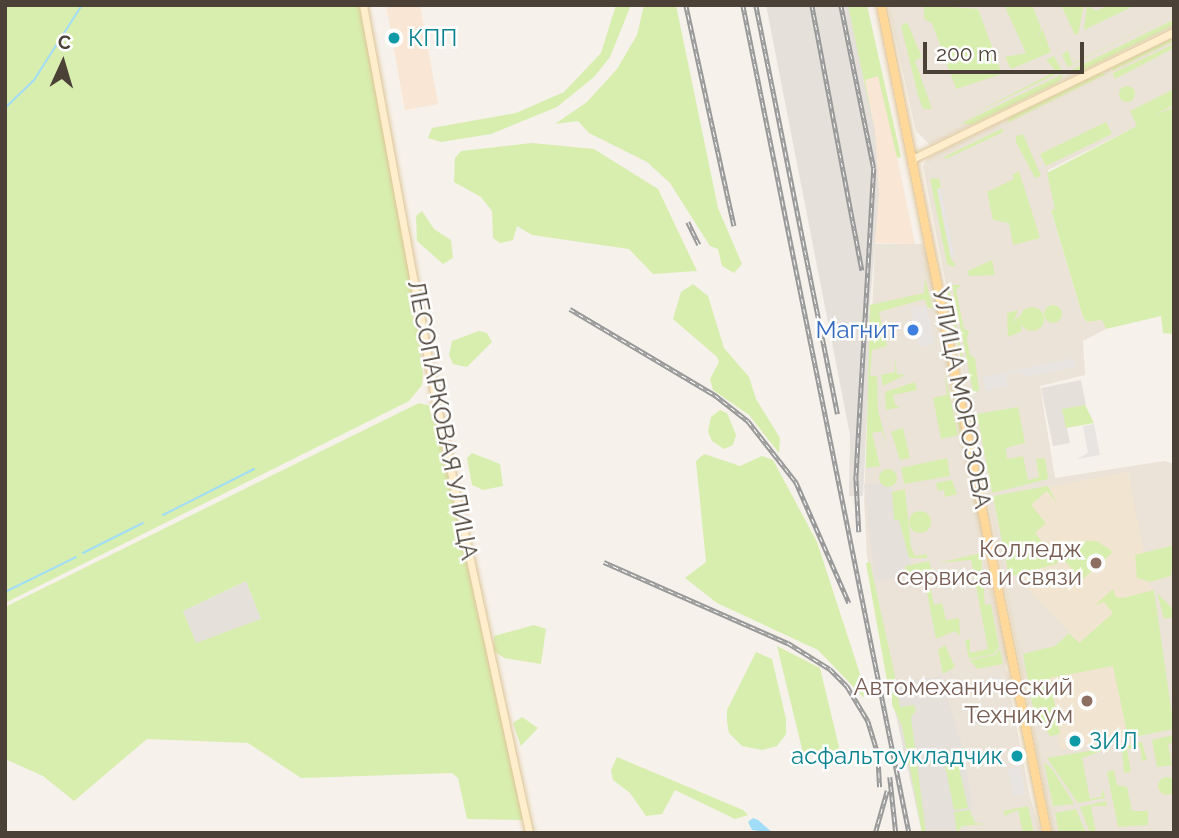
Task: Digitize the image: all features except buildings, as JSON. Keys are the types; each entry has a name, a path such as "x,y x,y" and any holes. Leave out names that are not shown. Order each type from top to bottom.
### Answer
{"main road":[{"name":"УЛИЦА МОРОЗОВА","path":"881,5 914,158 1047,833"}],"street":[{"name":"ЛЕСОПАРКОВАЯ УЛИЦА","path":"363,5 434,393 529,833"},
{"path":"914,158 1174,32"}],"shaded area":[{"path":"386,5 420,5 438,104 405,110"},
{"path":"766,5 849,5 875,130 879,194 869,315 872,316 863,496 849,496 850,435"},
{"path":"888,5 1174,5 1174,26 930,145 916,131"},
{"path":"1174,37 1174,108 1048,170 1058,208 1051,211 1083,317 1087,322 1103,320 1106,329 1083,341 1085,375 1040,386 1055,478 1164,461 1174,464 1174,833 1053,833 923,166 928,158"},
{"path":"880,75 915,244 875,243 875,130 864,78"},
{"path":"937,189 941,189 955,257 951,257"},
{"path":"875,244 922,244 928,258 985,544 982,548 1008,658 1005,667 1014,688 1011,698 1030,797 1041,833 957,833 955,819 974,809 958,737 900,684 893,683 867,556 864,499"},
{"path":"926,305 935,344 919,347 911,308"},
{"path":"1074,358 1076,367 1024,377 1022,372 1006,375 1008,386 986,391 983,377"},
{"path":"1081,380 1086,405 1063,410 1070,443 1053,446 1041,388"},
{"path":"1094,424 1100,455 1077,459 1088,453 1083,426"},
{"name":"Колледж сервиса и связи","path":"1128,472 1156,614 1079,643 1018,578 1001,496"},
{"path":"886,483 894,493 908,538 911,567 905,576 875,582 864,484"},
{"path":"246,581 261,619 196,644 183,611"},
{"name":"Автомеханический Техникум","path":"1043,653 1115,666 1129,737 1061,750"},
{"path":"941,676 961,742 974,809 955,819 957,833 922,833 891,693 893,683"},
{"path":"992,677 998,677 1003,685 1001,691 992,693 987,688 987,682"},
{"path":"1020,766 1025,794 1013,796 1008,769"}],"green space":[{"path":"5,5 359,5 413,284 423,374 422,385 409,401 5,603"},
{"path":"616,5 631,5 610,57 594,77 557,107 491,134 441,142 428,138 432,128 516,113 564,92 601,53"},
{"path":"644,5 676,5 718,208 742,264 734,273 722,266 718,249 710,246 670,183 647,162 589,133 578,121 555,124 587,102 617,69 637,35"},
{"path":"848,5 867,5 901,157 897,158 878,76 865,80 874,129"},
{"path":"924,5 978,9 1002,74 956,89 932,23 924,19"},
{"path":"1004,5 1032,5 1041,27 1037,39 1042,28 1051,52 1011,69 1005,57 1026,53"},
{"path":"1061,5 1084,5 1078,34 1075,35"},
{"path":"1087,5 1096,11 1109,5 1136,5 1084,30"},
{"path":"1173,20 1172,26 1078,73 1071,70"},
{"path":"907,22 922,57 915,61 932,109 923,109 918,95 901,26"},
{"path":"1158,22 1068,67 1062,55 1068,50 1072,64"},
{"path":"1174,38 1174,41 1112,71 1113,67"},
{"path":"1174,44 1174,48 1115,79 1113,73"},
{"path":"1054,56 1062,71 966,118 1056,71 1046,60"},
{"path":"1101,73 1106,74 1007,123 1009,118"},
{"path":"1063,74 1059,82 971,125 962,123"},
{"path":"1127,86 1135,94 1127,102 1119,94"},
{"path":"1174,89 1174,105 1156,114 1174,108 1174,334 1163,333 1161,316 1106,329 1102,320 1087,322 1083,317 1051,210 1055,209 1047,173 1137,126 1130,111"},
{"path":"1106,122 1112,134 1046,166 1040,154"},
{"path":"1003,128 1003,132 946,159 944,157"},
{"path":"1023,134 1041,176 1035,178 1016,142 1016,136"},
{"path":"532,143 594,149 658,189 697,271 653,274 629,249 532,235 517,226 513,240 500,243 493,238 492,211 481,197 454,182 455,158 461,151"},
{"path":"1019,171 1040,238 1013,245 1009,223 993,220 987,192 1014,179 1012,175"},
{"path":"930,178 939,179 941,188 937,189 951,259 956,265 953,267 947,264"},
{"path":"422,211 434,229 451,240 453,258 443,264 417,241 416,216"},
{"path":"992,260 995,275 969,276 968,271"},
{"path":"925,278 933,308 927,307 925,299 879,312 887,346 872,350 870,376 877,376 878,410 887,445 882,431 872,433 880,466 866,468 870,305 924,293"},
{"path":"693,284 708,296 724,348 749,377 756,399 780,438 779,453 749,415 713,390 710,379 719,362 717,357 673,319 681,292"},
{"path":"952,285 961,285 956,290 964,329 969,331 967,339 970,355 975,358 979,391 973,391"},
{"path":"946,286 949,286 963,359 961,359"},
{"path":"1053,305 1061,310 1062,314 1057,322 1053,323 1045,318 1044,314 1049,306"},
{"path":"1032,307 1043,314 1044,319 1037,330 1032,331 1021,324 1020,319 1027,308"},
{"path":"1018,310 1013,323 1019,315 1022,331 1008,337 1007,313"},
{"path":"479,331 487,333 492,342 467,367 453,364 449,355 452,341"},
{"path":"895,356 897,374 905,375 883,386 881,375 895,372"},
{"path":"945,373 958,435 941,439 933,398 947,395"},
{"path":"948,373 964,443 962,446"},
{"path":"915,382 917,390 893,395 895,405 901,407 886,410 885,392"},
{"path":"419,403 431,406 523,820 467,819 458,778 452,773 301,778 248,743 147,739 74,801 43,776 5,759 5,607","holes":["246,581 261,619 196,643 183,611"]},
{"path":"1085,405 1094,423 1066,428 1062,409"},
{"path":"1018,407 1025,443 1006,448 1007,459 1023,456 1028,480 1039,477 1036,459 1045,458 1048,479 992,493 977,414"},
{"path":"720,410 727,413 736,435 733,445 724,449 712,441 708,432 711,417"},
{"path":"903,428 910,458 900,460 891,432"},
{"path":"472,453 500,464 503,486 483,490 472,485 467,458"},
{"path":"704,454 740,466 762,456 773,460 817,542 861,677 864,698 818,650 717,603 685,578 706,562 696,461"},
{"path":"947,458 950,476 904,484 901,468"},
{"path":"888,469 894,472 897,478 894,484 888,487 882,484 879,478 882,472"},
{"path":"952,480 957,494 945,497 944,490 938,491 936,483"},
{"path":"1048,486 1057,503 1047,491 1031,505 1046,523 1035,533 1059,563 1009,577 993,496"},
{"path":"905,489 911,547 915,556 927,554 927,558 909,558 899,520 894,520 892,492"},
{"path":"920,511 928,514 931,522 928,530 920,533 912,530 909,522 912,514"},
{"path":"1062,535 1054,546 1064,557 1083,541 1097,541 1113,552 1082,580 1052,547"},
{"path":"1174,545 1171,576 1150,582 1137,578 1135,555"},
{"path":"981,553 985,605 991,604 999,647 994,654 969,659 965,640 970,639 970,653 988,649 971,560 938,563"},
{"path":"929,561 932,571 909,572 907,578 905,566"},
{"path":"870,562 895,676 893,688 888,686 866,563"},
{"path":"931,589 934,605 942,603 946,620 959,618 960,636 955,631 936,639 927,593"},
{"path":"1113,589 1116,597 1123,598 1154,590 1174,729 1128,738 1113,666 1050,678 1060,734 1050,736 1034,713 1023,654 1055,646 1069,633 1079,643 1113,613 1104,602 1095,605"},
{"path":"1157,593 1174,610 1174,617 1164,619"},
{"path":"534,625 546,629 541,664 504,658 494,651 494,636"},
{"path":"945,645 955,667 943,674 938,650"},
{"path":"777,646 820,668 840,751 804,757"},
{"path":"1000,649 1003,664 977,669 970,660 995,655"},
{"path":"756,652 772,659 786,719 786,734 777,746 762,750 742,746 729,733 727,722 727,710"},
{"path":"897,690 900,707 914,705 916,711 911,717 926,833 922,833 902,726 892,705 892,693"},
{"path":"522,717 538,728 521,746 513,723"},
{"path":"1174,735 1174,742 1168,744 1172,765 1157,767 1152,740"},
{"path":"1142,742 1147,760 1142,761 1140,747 1127,749 1131,772 1124,773 1122,747"},
{"path":"1112,747 1082,758 1090,799 1101,797 1103,789 1105,798 1078,803 1047,758"},
{"path":"956,754 968,808 954,810 943,755"},
{"path":"617,757 743,810 748,815 735,819 675,790 662,814 646,816 630,793 613,780 611,770"},
{"path":"1044,762 1053,770 1074,804 1053,806"},
{"path":"1114,770 1117,785 1127,787 1132,811 1148,811 1148,825 1118,827 1107,772"},
{"path":"1167,777 1173,780 1176,786 1173,792 1167,795 1161,792 1158,786 1161,780"},
{"path":"1106,801 1107,806 1091,806 1096,833 1090,833 1080,807"},
{"path":"1028,806 1034,833 1023,833 1018,810 1004,816 1004,811"},
{"path":"1076,809 1086,833 1059,833 1055,813"},
{"path":"970,810 975,823 986,824 962,826 957,833 954,812"}],"water":[{"path":"753,818 773,833 752,830 748,822"}],"waterway":[{"path":"5,108 34,80 82,5"},
{"path":"163,515 254,469"},
{"path":"83,553 143,523"},
{"path":"5,592 76,557"}],"railway":[{"path":"686,5 734,226"},
{"path":"743,5 909,832"},
{"path":"756,5 838,414"},
{"path":"812,5 862,270"},
{"path":"841,5 874,168 856,476 859,532"},
{"path":"688,222 699,245"},
{"path":"570,309 715,395 748,421 796,482 849,603"},
{"path":"604,562 788,643 830,669 847,686 868,721 878,753 880,787"},
{"path":"890,777 896,833"},
{"path":"875,833 887,791"}],"place":[{"name":"КПП","path":"394,38"},
{"name":"Магнит","path":"913,330"},
{"name":"Колледж сервиса и связи","path":"1096,563"},
{"name":"Автомеханический Техникум","path":"1087,701"},
{"name":"ЗИЛ","path":"1075,741"},
{"name":"асфальтоукладчик","path":"1017,756"}]}
